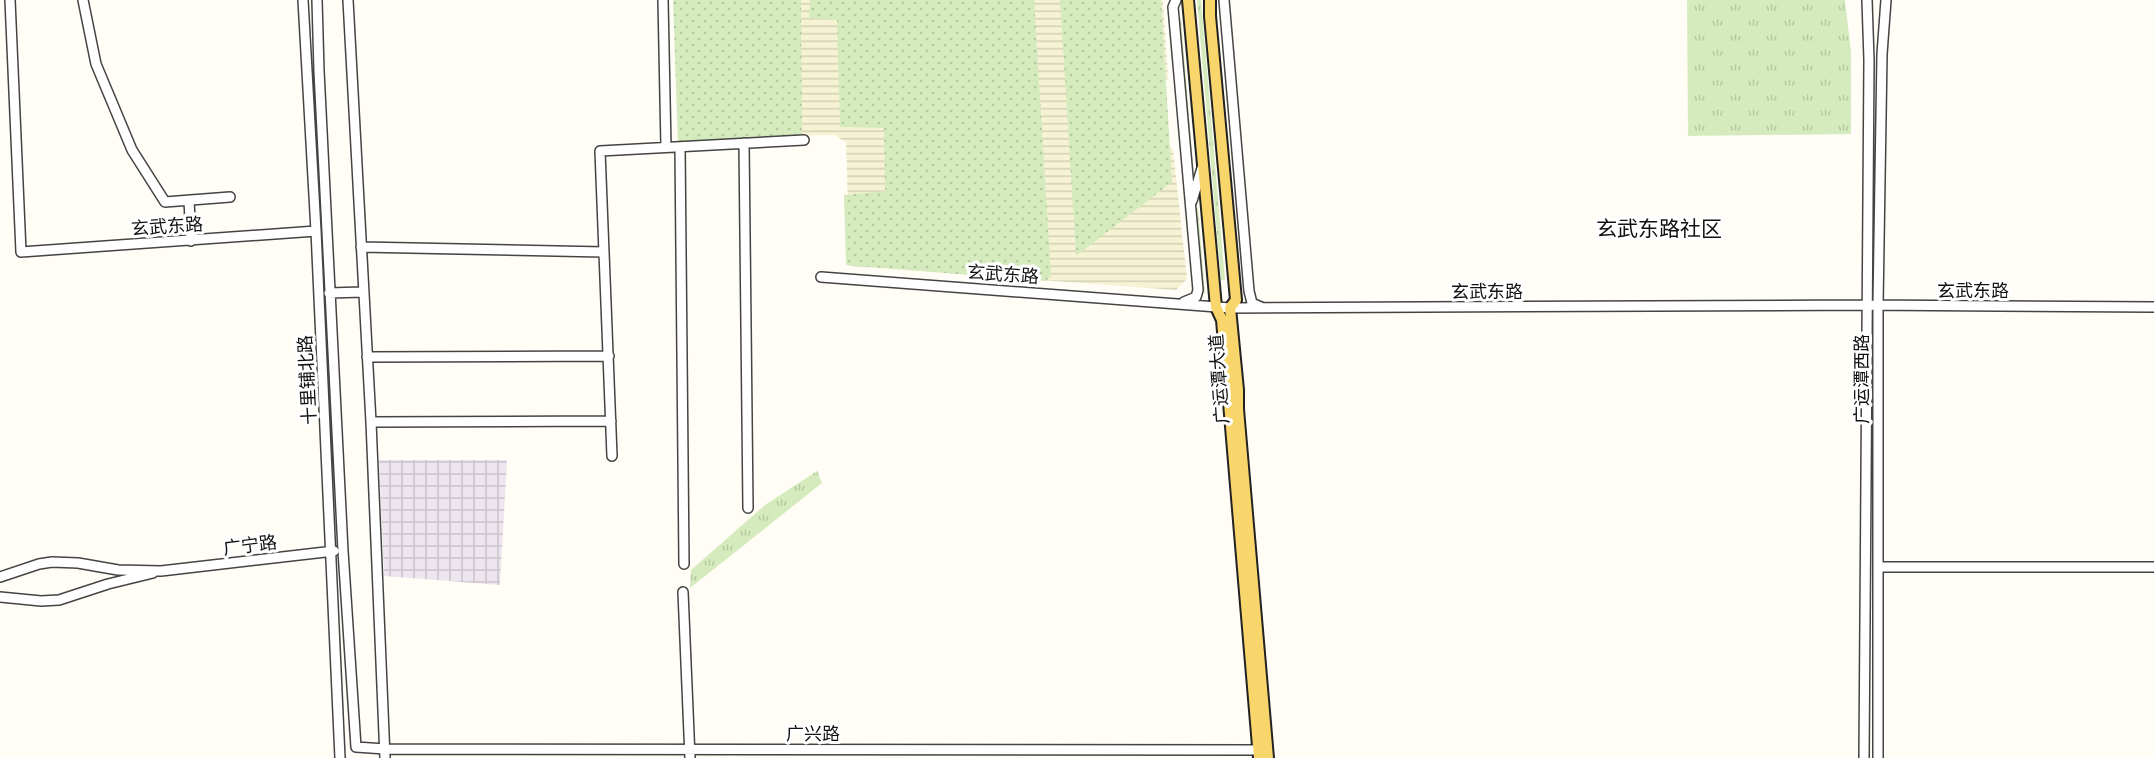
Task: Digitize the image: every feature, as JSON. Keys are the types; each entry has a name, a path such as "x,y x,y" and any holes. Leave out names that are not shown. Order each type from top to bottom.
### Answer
{"main road":[{"name":"广运潭大道","path":"1188,0 1216,307 1221,320 1263,756"},
{"name":"广运潭大道","path":"1210,0 1236,300 1230,308 1263,756"}],"street":[{"name":"玄武东路","path":"10,0 21,252 316,231"},
{"path":"83,0 96,64 132,150 165,202 230,197"},
{"name":"十里铺北路","path":"303,0 341,758"},
{"name":"十里铺北路","path":"317,0 329,293 356,747"},
{"path":"348,0 371,422 385,753"},
{"path":"663,0 666,147"},
{"path":"1171,304 1190,301 1198,294 1173,7 1176,0"},
{"path":"1224,0 1249,291 1252,303 1267,308"},
{"name":"广运潭西路","path":"1864,758 1869,60 1867,0"},
{"name":"广运潭西路","path":"1878,758 1878,305 1882,54 1886,0"},
{"path":"612,456 600,152 804,140"},
{"path":"744,143 748,508"},
{"path":"680,147 684,564"},
{"path":"1191,205 1203,166"},
{"path":"189,200 191,240"},
{"path":"361,247 604,252"},
{"name":"玄武东路","path":"822,277 1230,308 1866,305 2154,307"},
{"path":"329,293 363,292"},
{"path":"367,357 609,356"},
{"path":"371,422 611,421"},
{"name":"广宁路","path":"0,577 52,562 78,563 111,569 160,571 343,551"},
{"path":"1878,567 2154,567"},
{"name":"广宁路","path":"0,597 40,602 59,600 160,571"},
{"path":"683,592 691,754"},
{"path":"341,758 356,747"},
{"name":"广兴路","path":"356,747 385,753 1263,756"}],"shaded area":[{"path":"769,0 1163,0 1168,78 1151,99 1154,136 1173,149 1187,279 1176,290 850,266 846,142 834,135 770,136"},
{"path":"379,460 507,460 500,585 384,576"}],"green space":[{"path":"673,0 801,0 802,140 678,147"},
{"path":"810,0 1034,0 1051,276 1046,281 846,265 844,195 885,191 884,128 840,127 837,20 809,18"},
{"path":"1060,0 1161,0 1172,182 1076,256"},
{"path":"1197,0 1201,0 1225,280 1221,280"},
{"path":"1687,0 1845,0 1851,52 1851,134 1688,136"},
{"path":"1220,15 1223,15 1238,180 1234,181"},
{"path":"1181,18 1194,178 1191,178 1177,19"},
{"path":"1193,208 1198,208 1205,293 1200,294"},
{"path":"817,471 822,483 690,588 691,570 765,505"}],"district":[{"name":"玄武东路社区","path":"1659,228"}]}
